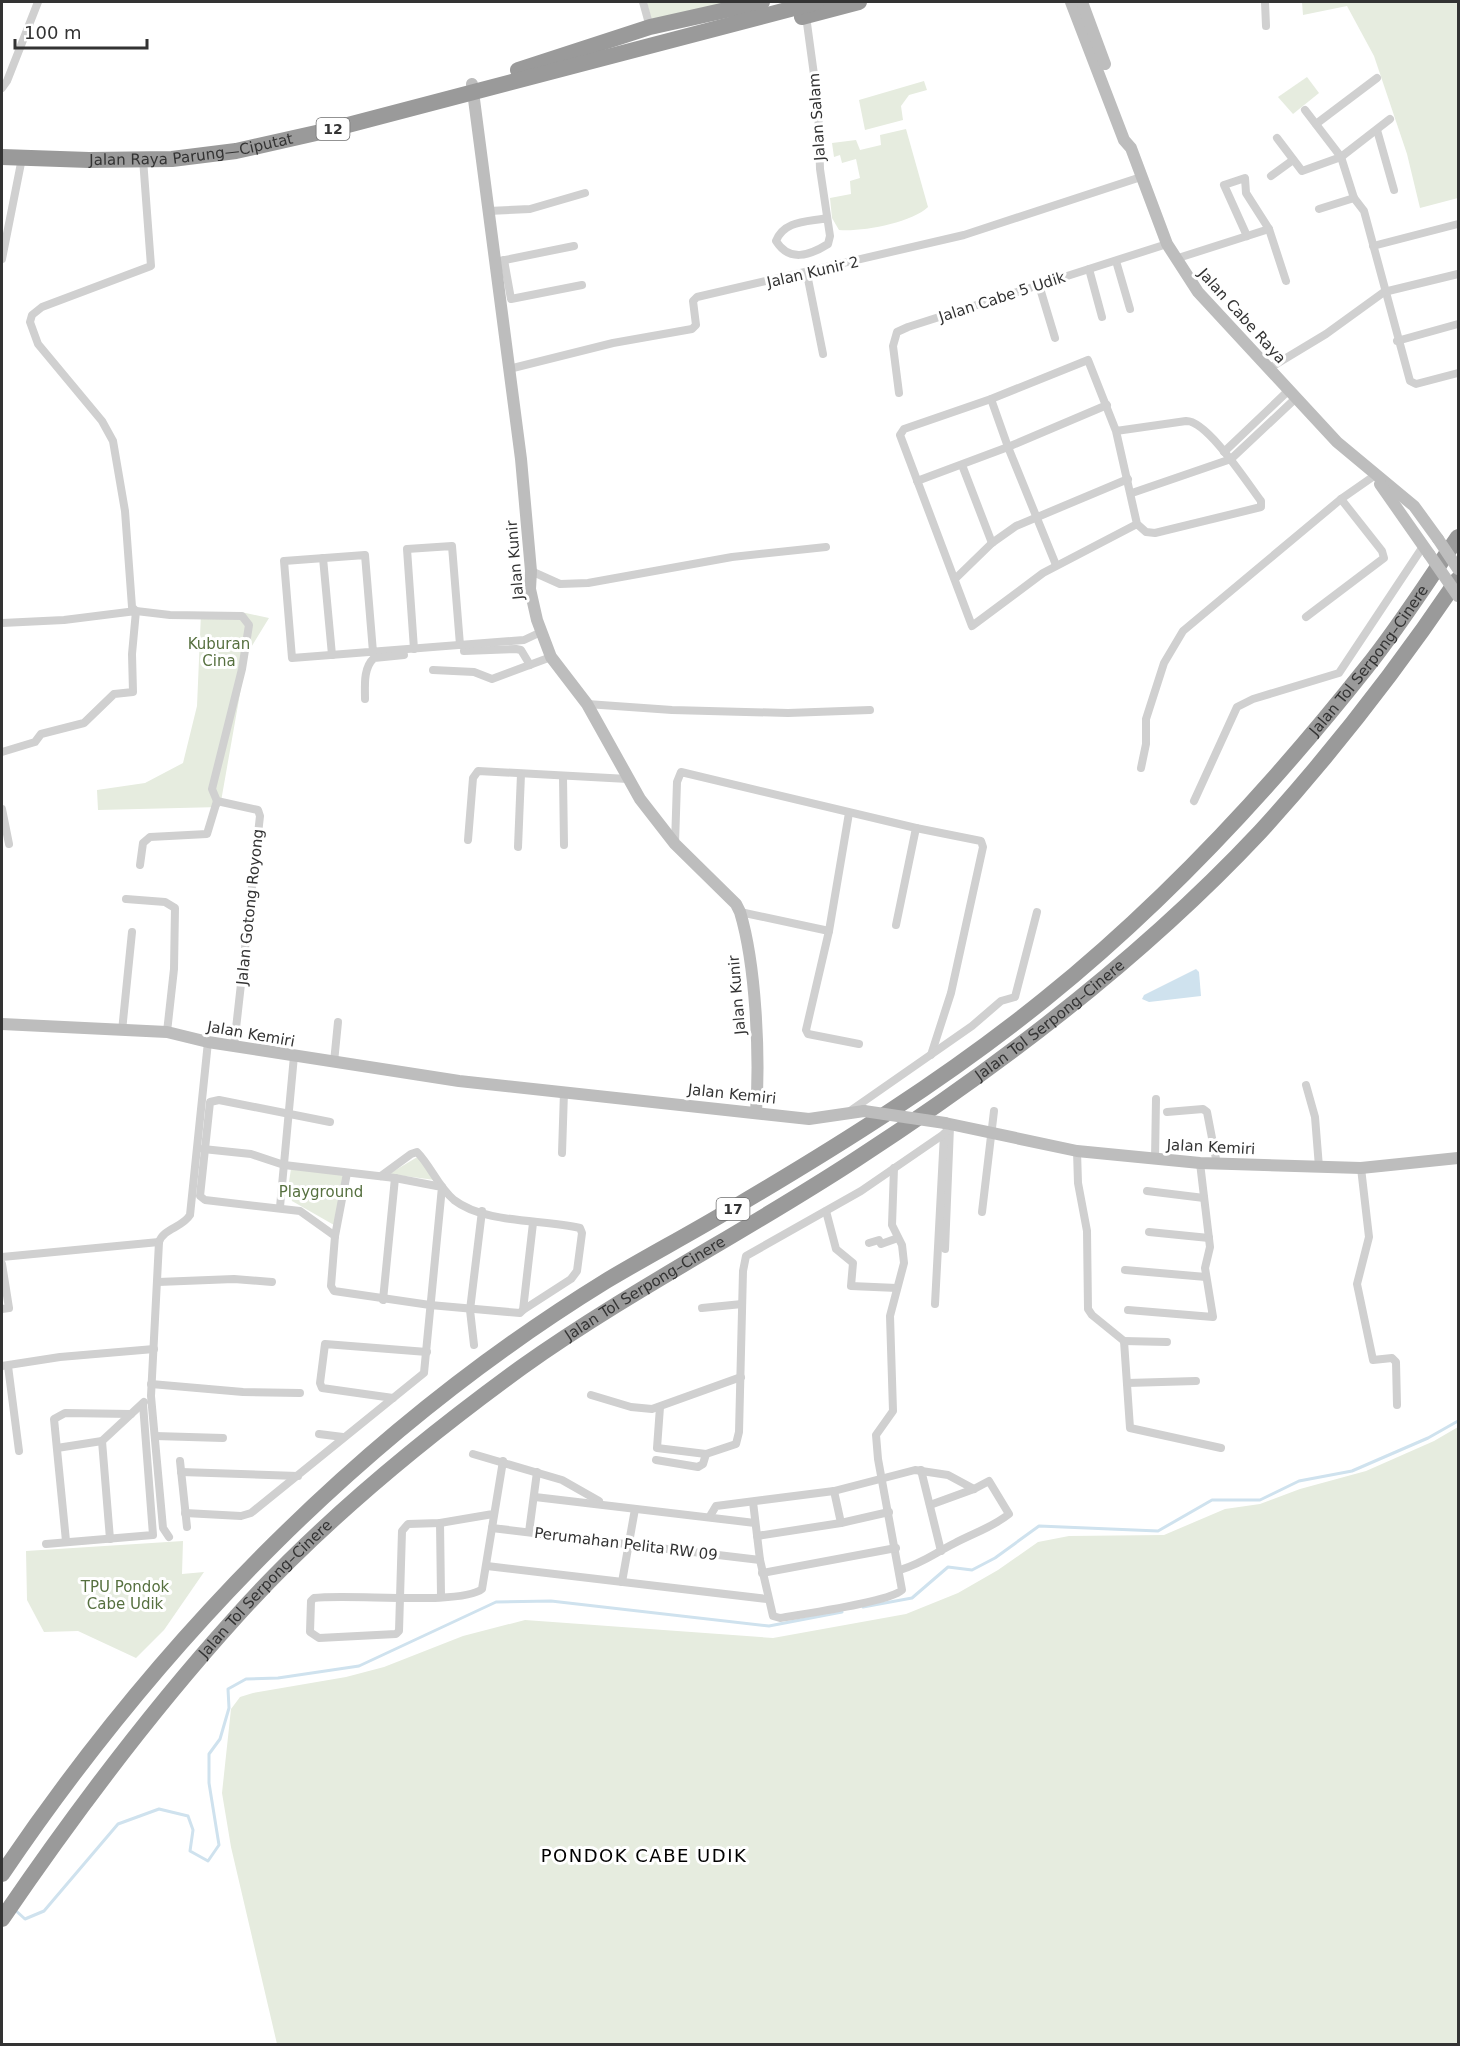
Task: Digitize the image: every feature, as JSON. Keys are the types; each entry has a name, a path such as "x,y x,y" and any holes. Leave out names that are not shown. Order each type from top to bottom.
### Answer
{"highway":[{"path":"645,26 722,2"},
{"name":"12","path":"645,26 762,2"},
{"name":"12","path":"650,46 817,2"},
{"path":"650,46 676,46 859,2"},
{"name":"Jalan Raya Parung—Ciputat","path":"2,157 143,159 236,151 315,134 473,88 645,26"},
{"name":"Jalan Raya Parung—Ciputat","path":"2,149 89,152 171,151 309,124 650,46"},
{"name":"Jalan Tol Serpong–Cinere","path":"2,1874 50,1803 150,1679 221,1597 319,1500 417,1414 506,1348 606,1281 845,1141 980,1049 1046,998 1122,933 1225,831 1314,731 1370,664 1458,537"},
{"name":"Jalan Tol Serpong–Cinere","path":"2,1919 70,1823 170,1693 238,1614 331,1521 521,1368 616,1304 736,1235 855,1160 988,1070 1059,1015 1142,945 1259,832 1388,680 1458,579"}],"street":[{"path":"2,88 7,81 38,2"},
{"path":"643,2 645,26"},
{"name":"Jalan Cabe Raya","path":"1071,2 1124,140 1131,148"},
{"name":"Jalan Cabe Raya","path":"1082,2 1131,134 1131,148 1141,177 1175,260 1198,292 1337,442 1374,476 1414,506 1458,569"},
{"path":"1264,2 1266,26"},
{"name":"Jalan Salam","path":"806,16 818,104 820,169 830,236 828,244 824,246 792,255 783,252 776,241 780,232 788,226 827,218"},
{"path":"1316,124 1377,78"},
{"name":"Jalan Kunir","path":"473,88 488,211 499,262 531,572 530,589 541,632 551,657 587,704 640,799 675,844 736,904 740,912 751,972 758,1065 756,1112"},
{"path":"1305,110 1341,156 1354,198 1364,211 1397,341 1411,383 1458,373"},
{"path":"1277,138 1302,171 1341,156 1390,119"},
{"path":"1377,130 1394,190"},
{"path":"2,259 22,158"},
{"path":"2,752 35,742 41,734 84,723 114,694 133,692 132,654 136,611 130,604 125,511 113,441 102,421 38,344 30,322 32,315 42,307 151,266 143,159"},
{"path":"1271,176 1293,160"},
{"name":"Jalan Kunir 2","path":"509,369 613,344 692,329 696,325 693,301 697,297 807,274 964,235 1141,177"},
{"path":"1247,236 1225,186 1226,182 1245,178 1246,194 1269,229 1286,281"},
{"path":"488,211 530,209 585,193"},
{"path":"1318,209 1354,198"},
{"path":"1373,246 1458,224"},
{"path":"1175,260 1269,229"},
{"name":"Jalan Cabe 5 Udik","path":"899,393 893,346 897,333 908,327 1167,244"},
{"path":"574,246 499,262 511,299 582,285"},
{"path":"1116,261 1130,309"},
{"path":"1089,269 1102,317"},
{"path":"807,274 823,354"},
{"path":"1268,369 1326,334 1384,292 1458,274"},
{"path":"1039,285 1054,338"},
{"path":"1397,341 1458,324"},
{"path":"1116,431 1190,420 1228,455 1261,501 1261,507 1155,532 1146,532 1137,524 1132,493 1116,431 1088,360 991,399 901,431 916,481 971,624 975,627 1056,565 1137,524"},
{"path":"1132,493 1228,455 1293,394"},
{"path":"991,399 1056,565"},
{"path":"916,481 1008,447 1107,405"},
{"path":"962,465 992,543"},
{"path":"1141,768 1146,744 1146,719 1164,663 1183,631 1341,499 1374,476"},
{"name":"Jalan Cabe Raya","path":"1374,476 1458,596"},
{"path":"955,579 992,543 1035,516 1128,479"},
{"path":"1306,617 1384,558 1382,551 1341,499"},
{"path":"414,649 407,549 453,546 460,645"},
{"path":"531,572 560,584 588,583 732,557 826,547"},
{"path":"1194,801 1236,707 1253,699 1339,673 1427,549"},
{"path":"373,652 365,555 284,561 292,658 414,649 524,640 541,632"},
{"path":"323,558 332,655"},
{"path":"2,623 64,620 136,611 170,615 242,615 249,625 243,669 212,789 217,801 207,834 150,837 143,843 140,865"},
{"path":"364,699 366,669 374,658 516,649 521,650 530,665"},
{"path":"432,670 474,672 492,679 551,657"},
{"path":"587,704 672,710 798,713 870,710"},
{"path":"468,840 475,774 484,770 563,777 628,779"},
{"path":"675,844 677,782 681,772 983,843 951,993 931,1056"},
{"path":"518,847 521,774"},
{"path":"563,777 564,845"},
{"name":"Jalan Gotong Royong","path":"217,801 258,810 260,816 234,1046"},
{"path":"2,809 9,844"},
{"path":"849,813 829,931 807,1032 859,1044"},
{"path":"896,925 916,828"},
{"path":"126,899 165,902 175,908 174,969 167,1032"},
{"path":"740,912 829,931"},
{"path":"850,1111 931,1056 1001,1001 1015,997 1037,912"},
{"path":"122,1031 132,932"},
{"path":"334,1062 338,1022"},
{"name":"Jalan Kemiri","path":"2,1024 167,1032 208,1042 459,1081 809,1119 832,1117 850,1111 864,1111 948,1127 991,1131 1077,1151 1155,1159 1217,1164 1361,1168 1458,1158"},
{"path":"169,1537 163,1528 151,1396 159,1242 161,1236 186,1221 190,1215 208,1042"},
{"path":"280,1207 294,1056"},
{"path":"1306,1085 1315,1117 1319,1167"},
{"path":"562,1153 564,1092"},
{"path":"1155,1159 1156,1098"},
{"path":"330,1122 219,1100 210,1102 199,1193 202,1199 280,1207 309,1216 335,1236"},
{"path":"1167,1112 1203,1109 1207,1112 1217,1164"},
{"path":"982,1212 994,1111"},
{"path":"660,1407 657,1448 706,1454 730,1447 738,1439 742,1304 746,1256 826,1211 894,1168 948,1127"},
{"path":"945,1249 948,1127"},
{"path":"935,1304 948,1127"},
{"path":"203,1149 251,1154 284,1165 381,1176 442,1187"},
{"path":"1077,1151 1078,1183 1087,1231 1088,1309 1092,1316 1124,1341 1167,1341"},
{"path":"347,1173 335,1236 332,1286 334,1292 470,1310 520,1313 571,1279 577,1271 581,1244 580,1228 533,1223 460,1204 442,1187 417,1152 381,1176"},
{"path":"1128,1310 1213,1317 1205,1268 1210,1247 1200,1163"},
{"path":"753,1502 762,1573 772,1616 780,1618 859,1603 900,1593 902,1590 896,1548 881,1480 876,1436 893,1411 890,1323 904,1263 892,1225 894,1168"},
{"path":"1361,1168 1369,1237 1358,1276 1358,1291 1373,1360 1392,1358 1396,1362 1397,1405"},
{"path":"383,1300 395,1178"},
{"path":"185,1513 241,1516 251,1513 424,1373 442,1187"},
{"path":"1147,1191 1204,1198"},
{"path":"474,1345 470,1310 482,1211"},
{"path":"826,1211 836,1249 852,1261 851,1286 897,1288"},
{"path":"523,1310 533,1223"},
{"path":"1149,1232 1209,1238"},
{"path":"870,1243 879,1240 881,1244 897,1238"},
{"path":"2,1257 159,1242"},
{"path":"2,1264 9,1308 2,1309"},
{"path":"1125,1270 1206,1277"},
{"path":"158,1282 234,1279 272,1282"},
{"path":"702,1308 742,1304"},
{"path":"1124,1341 1131,1430 1160,1433 1221,1449"},
{"path":"393,1398 322,1388 320,1383 325,1344 427,1352"},
{"path":"19,1451 5,1366 154,1349"},
{"path":"591,1395 643,1410 660,1407 741,1377"},
{"path":"1126,1383 1196,1381"},
{"path":"151,1384 243,1392 300,1393"},
{"path":"57,1448 102,1441 151,1396"},
{"path":"46,1544 149,1537 154,1531 142,1404"},
{"path":"66,1541 54,1419 60,1414 131,1414"},
{"path":"318,1434 343,1437"},
{"path":"154,1436 223,1438"},
{"path":"102,1441 110,1539"},
{"path":"473,1454 562,1480 604,1504"},
{"path":"656,1460 698,1467 703,1464 706,1454"},
{"path":"180,1461 187,1527"},
{"path":"493,1514 440,1523 404,1526 401,1598 399,1631 393,1635 320,1638 310,1632 311,1601 314,1598 401,1598 441,1595 463,1597 476,1594 482,1589 503,1461"},
{"path":"921,1470 941,1551"},
{"path":"710,1516 716,1506 834,1491 881,1480 903,1471 921,1470 956,1478 974,1489"},
{"path":"181,1472 298,1476"},
{"path":"529,1532 537,1472"},
{"path":"900,1570 925,1562 941,1551 999,1522 1009,1514 989,1480 974,1489 930,1505"},
{"path":"834,1491 841,1523"},
{"path":"535,1497 755,1523"},
{"path":"622,1582 635,1509"},
{"path":"757,1536 841,1523 889,1512"},
{"path":"440,1523 441,1595"},
{"name":"Perumahan Pelita RW 09","path":"492,1528 760,1560"},
{"path":"762,1573 896,1548"},
{"path":"487,1566 767,1599"}],"green space":[{"path":"647,2 743,2 655,34"},
{"path":"1302,2 1458,2 1458,198 1420,208 1407,154 1374,56 1347,6 1303,15"},
{"path":"1307,77 1319,93 1293,114 1278,97"},
{"path":"924,81 927,90 909,95 901,106 903,120 865,130 859,100"},
{"path":"906,129 928,207 898,222 860,230 839,230 832,218 830,198 851,194 850,181 860,178 856,159 842,163 840,155 834,157 832,143 856,140 860,150 881,145 880,135"},
{"name":"Kuburan Cina","path":"241,612 269,618 247,654 220,807 98,810 97,790 145,783 183,763 197,706 201,613"},
{"path":"419,1156 435,1180 389,1174"},
{"name":"Playground","path":"291,1169 344,1174 334,1225 292,1201 288,1188"},
{"path":"1458,1427 1458,2044 277,2044 231,1847 222,1793 231,1709 240,1697 346,1677 384,1667 463,1636 525,1620 773,1638 906,1614 958,1593 998,1570 1038,1542 1069,1536 1164,1535 1225,1509 1260,1504 1300,1489 1366,1471 1434,1441"},
{"name":"TPU Pondok Cabe Udik","path":"183,1541 182,1574 204,1572 164,1630 136,1658 78,1631 44,1632 27,1600 26,1551"}],"water":[{"path":"1196,969 1199,972 1201,996 1149,1002 1142,999 1144,995"}],"waterway":[{"path":"863,1607 912,1598 948,1567 972,1570 995,1558 1039,1526 1158,1531 1212,1500 1260,1500 1299,1481 1352,1471 1428,1438 1458,1421"},
{"path":"14,1909 25,1919 44,1911 118,1824 159,1809 188,1816 193,1830 190,1851 208,1861 219,1845 209,1783 209,1754 220,1739 229,1708 228,1689 246,1679 278,1678 359,1666 496,1602 551,1601 769,1626 842,1612"}],"district":[{"name":"PONDOK CABE UDIK","path":"644,1855"}]}
